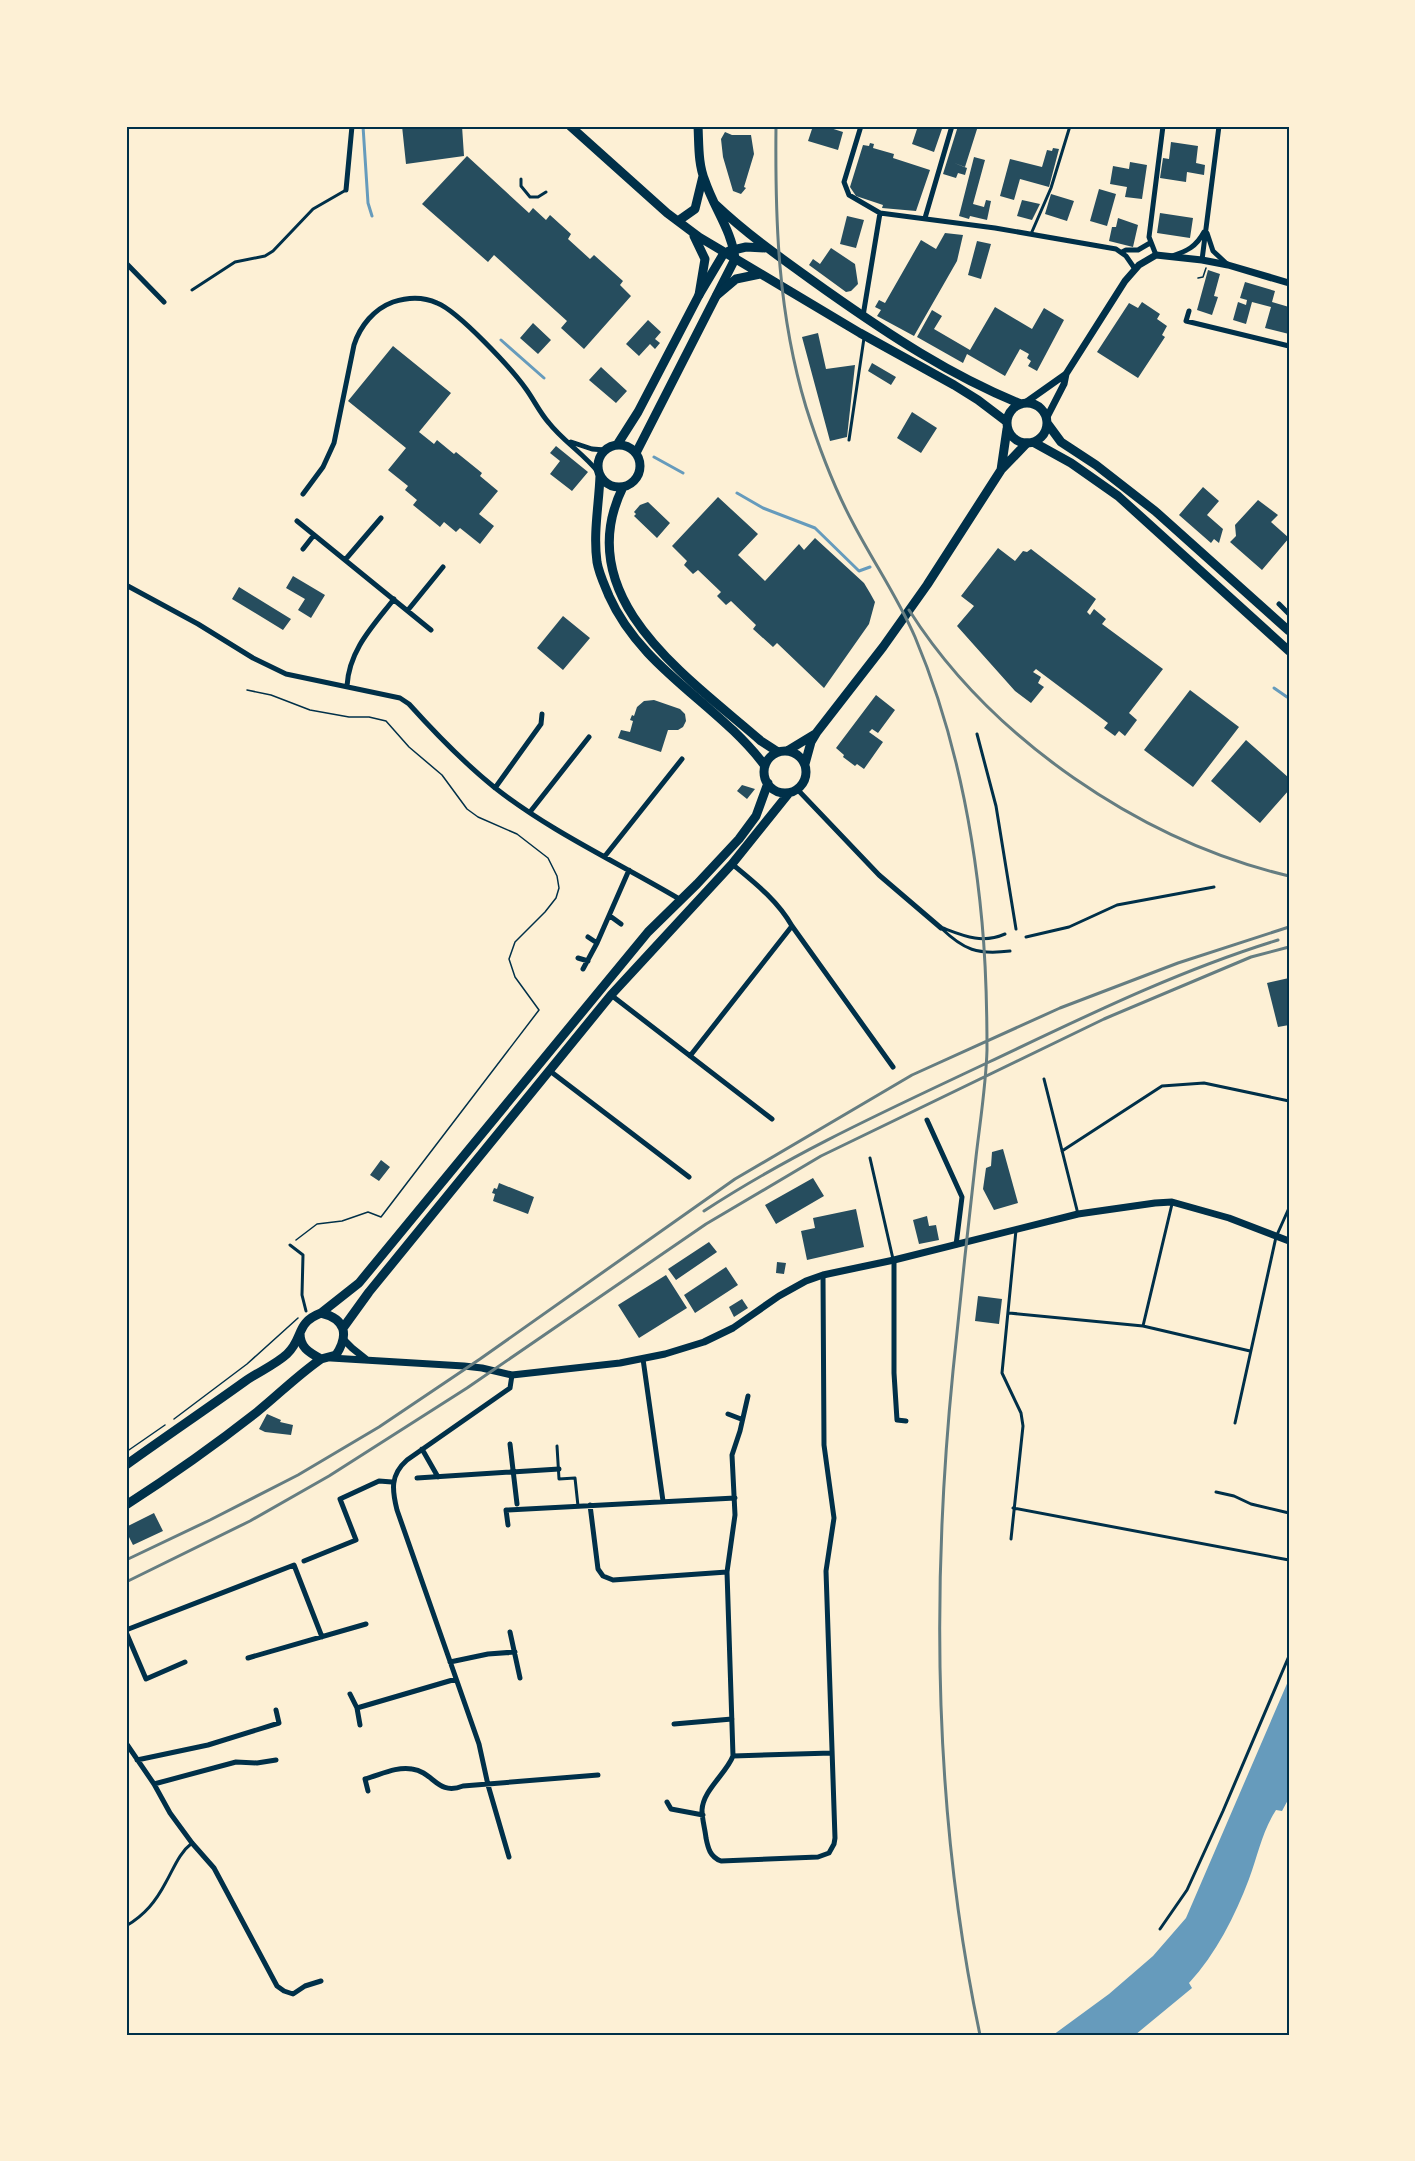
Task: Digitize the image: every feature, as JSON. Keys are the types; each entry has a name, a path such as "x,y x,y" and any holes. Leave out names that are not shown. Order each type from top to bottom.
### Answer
{"main road":[{"path":"570,126 691,231 865,336 954,385 978,400 1007,426 1013,438 1030,443 1071,463 1118,496 1289,651"},
{"path":"636,453 735,259 732,239 703,176 699,157 698,126"},
{"path":"678,222 695,209 703,176"},
{"path":"714,204 765,248 863,316 974,384 1023,404 1037,406 1061,442 1136,496 1289,631"},
{"path":"691,231 701,246 705,259 699,295"},
{"path":"617,445 638,412 699,295 724,253 734,249 765,248"},
{"path":"717,294 736,279 760,274"},
{"path":"1001,470 1011,411 1023,404"},
{"path":"343,1328 375,1285 611,995 732,864 805,778 805,764 811,742 817,732 877,655 927,585 1001,470 1030,443 1043,435 1046,421"},
{"path":"599,474 609,485 623,487 632,483 638,475 640,464 636,453 631,448 617,445 605,450 598,462 597,564 614,608 628,631 645,652 744,741 765,766"},
{"path":"623,487 616,501 609,543 619,594 628,610 665,656 761,741 782,752 798,755 805,764"},
{"path":"1223,574 1241,597 1243,610"},
{"path":"1243,610 1264,609"},
{"path":"793,791 776,790 768,783 765,766 768,760 817,732"},
{"path":"126,1465 254,1375 285,1356 292,1348 302,1325 311,1316 321,1313 358,1282 648,932 739,839 756,816 768,783"},
{"path":"126,1504 177,1472 259,1411 301,1372 324,1358 336,1355 344,1340 343,1328 336,1319 321,1313"},
{"path":"300,1332 300,1340 305,1349 324,1358"}],"street":[{"path":"346,190 352,126"},
{"path":"861,126 844,182 849,195 880,213 1031,234 1116,249 1122,252 1135,269"},
{"path":"925,218 952,126"},
{"path":"1156,255 1150,243 1149,232 1163,126"},
{"path":"1204,260 1219,126"},
{"path":"863,316 880,213"},
{"path":"1170,256 1195,246 1206,228"},
{"path":"1206,228 1213,251 1228,265"},
{"path":"1122,252 1138,250 1150,243"},
{"path":"1046,421 1064,384 1066,374 1125,281 1135,269 1156,255 1228,265 1289,283"},
{"path":"126,263 164,302"},
{"path":"303,494 323,467 334,443 358,333 375,313 387,304 418,297 447,308 473,332 525,387 549,424 588,459 599,474"},
{"path":"1189,311 1186,321 1289,346"},
{"path":"1023,404 1066,374"},
{"path":"567,440 605,450"},
{"path":"345,560 381,518"},
{"path":"297,521 431,630"},
{"path":"303,549 314,535"},
{"path":"408,610 443,567"},
{"path":"126,585 198,624 253,658 286,674 400,698 409,704 453,752 495,788 530,812 681,900"},
{"path":"347,687 348,675 357,648 394,599"},
{"path":"1279,604 1288,611"},
{"path":"495,788 541,724 542,714"},
{"path":"530,812 589,737"},
{"path":"605,856 681,759"},
{"path":"793,791 879,875 941,928"},
{"path":"732,864 773,898 783,910 792,926 893,1067"},
{"path":"583,969 610,916 629,870"},
{"path":"610,916 621,924"},
{"path":"690,1056 792,926"},
{"path":"588,938 597,943"},
{"path":"578,958 588,961"},
{"path":"611,995 772,1119"},
{"path":"550,1071 689,1177"},
{"path":"927,1119 962,1197 956,1245"},
{"path":"324,1358 481,1368 512,1375 643,1359 685,1348 719,1335 747,1320 779,1296 806,1281 823,1275 894,1260 1078,1214 1155,1203 1172,1203 1229,1218 1289,1241"},
{"path":"894,1260 894,1373 897,1420 906,1420"},
{"path":"748,1396 732,1455 735,1498 734,1527 727,1572 733,1756 704,1800 703,1815 709,1850 716,1859 721,1861 825,1855 832,1849 834,1838 826,1571 834,1512 824,1445 823,1275"},
{"path":"344,1340 367,1360"},
{"path":"643,1359 663,1502"},
{"path":"509,1857 488,1785 479,1744 397,1510 392,1482 399,1466 510,1388 512,1375"},
{"path":"728,1414 741,1419"},
{"path":"510,1444 517,1504"},
{"path":"422,1449 438,1477"},
{"path":"417,1478 559,1469"},
{"path":"304,1561 356,1540 340,1499 379,1481 392,1482"},
{"path":"508,1525 506,1510 735,1498"},
{"path":"590,1505 598,1569 603,1576 613,1580 727,1572"},
{"path":"185,1662 146,1679 126,1631 294,1565 322,1637"},
{"path":"248,1658 366,1624"},
{"path":"510,1632 520,1678"},
{"path":"450,1662 488,1654 515,1652"},
{"path":"357,1708 456,1679"},
{"path":"350,1694 357,1708 360,1725"},
{"path":"137,1760 208,1745 279,1723 276,1710"},
{"path":"674,1724 732,1719"},
{"path":"126,1743 154,1784 170,1813 221,1880 277,1986 293,1994 305,1986 321,1981"},
{"path":"733,1756 832,1753"},
{"path":"154,1784 236,1762 257,1763 276,1760"},
{"path":"368,1791 366,1779 406,1768 416,1769 447,1789 453,1790 463,1786 598,1775"},
{"path":"667,1802 671,1809 703,1815"},
{"path":"667,1816 671,1809"}],"lane":[{"path":"1031,234 1051,188 1070,126"},
{"path":"521,179 521,186 530,196 538,197 546,192"},
{"path":"192,290 235,262 266,256 313,209 346,190"},
{"path":"849,440 865,336"},
{"path":"977,734 996,806 1016,929"},
{"path":"1026,937 1069,927 1117,905 1214,887"},
{"path":"941,928 976,939 995,938 1005,934"},
{"path":"941,928 970,950 995,953 1010,951"},
{"path":"1044,1078 1078,1214"},
{"path":"1062,1151 1162,1086 1204,1083 1289,1101"},
{"path":"870,1158 894,1260"},
{"path":"1143,1326 1172,1203"},
{"path":"1235,1424 1276,1237 1289,1208"},
{"path":"1011,1539 1023,1426 1021,1413 1002,1373 1016,1228"},
{"path":"290,1245 303,1255 302,1295 306,1311"},
{"path":"1009,1312 1143,1326 1250,1351"},
{"path":"557,1446 559,1479 575,1478 578,1506"},
{"path":"1216,1492 1234,1496 1251,1504 1289,1513"},
{"path":"1013,1508 1289,1560"},
{"path":"1160,1929 1187,1890 1289,1656"},
{"path":"126,1926 150,1908 186,1848 192,1843"}],"path":[{"path":"1198,278 1203,277 1204,260"},
{"path":"247,690 271,694 310,710 386,721 409,747 442,775 467,809 478,817 517,834 548,858 557,876 559,888 551,905 514,942 509,959 515,977 539,1010 381,1216 368,1212 342,1221 317,1224 290,1245"},
{"path":"126,1452 170,1422 246,1364 306,1311"}],"water":[{"path":"1289,1679 1289,1798 1282,1811 1276,1810 1271,1818 1238,1907 1208,1960 1189,1983 1192,1988 1135,2035 1053,2035 1109,1994 1153,1956 1186,1918"}],"building":[{"path":"402,126 462,126 464,156 406,164"},
{"path":"813,126 824,126 843,132 838,150 808,141"},
{"path":"918,126 943,126 934,152 912,144"},
{"path":"958,126 978,126 965,167 954,163 967,168 965,175 958,173 956,178 943,174"},
{"path":"725,132 732,135 751,135 754,154 744,187 746,188 741,194 733,191 723,157 721,139"},
{"path":"1171,142 1198,146 1196,163 1205,165 1204,175 1187,172 1186,182 1160,178 1163,158 1169,159"},
{"path":"870,143 874,144 873,148 894,154 893,158 930,170 916,211 882,208 883,205 856,196 850,187 863,145 869,146"},
{"path":"1053,148 1059,149 1049,187 1020,179 1014,200 1000,196 1010,159 1042,167 1047,150 1052,151"},
{"path":"467,156 529,213 533,208 546,220 550,215 571,234 568,239 590,259 594,255 623,281 620,285 631,296 584,349 561,328 567,321 494,255 488,262 422,204"},
{"path":"974,157 985,160 973,204 984,207 986,200 991,201 987,220 959,216"},
{"path":"1130,162 1147,165 1142,199 1125,197 1127,187 1110,184 1113,166 1129,169"},
{"path":"1099,189 1116,194 1107,226 1090,221"},
{"path":"1051,194 1074,201 1067,221 1045,214"},
{"path":"1022,200 1040,204 1032,220 1017,216"},
{"path":"1160,213 1193,218 1190,238 1157,233"},
{"path":"847,216 864,220 856,248 840,244"},
{"path":"1118,218 1138,225 1133,247 1109,241 1112,227 1116,227"},
{"path":"945,233 963,235 957,261 914,336 877,316 881,310 875,307 879,300 885,303 921,240 936,249"},
{"path":"977,241 991,244 981,279 968,275"},
{"path":"831,248 855,264 858,284 851,291 846,292 809,265 813,259 820,264"},
{"path":"1208,270 1220,274 1214,296 1218,297 1212,315 1197,310"},
{"path":"1245,282 1275,291 1272,302 1289,307 1289,334 1265,328 1271,307 1252,302 1246,324 1233,320 1238,302 1246,305 1247,300 1240,298"},
{"path":"1142,302 1160,314 1157,319 1167,326 1162,335 1165,337 1138,378 1097,352 1129,303 1138,308"},
{"path":"995,307 1032,329 1044,308 1064,320 1037,371 1028,366 1031,361 1027,358 1029,354 1020,349 1005,376 967,354 963,363 917,337 932,310 942,316 934,329 970,350"},
{"path":"648,320 661,332 655,339 660,343 655,349 650,344 639,356 626,344"},
{"path":"533,323 551,340 538,354 520,338"},
{"path":"818,333 826,369 855,365 847,437 830,441 802,337"},
{"path":"393,346 451,393 419,432 434,444 437,440 454,454 456,452 482,473 480,476 498,491 479,514 494,526 480,544 460,528 456,532 444,522 440,527 413,505 417,500 405,490 408,486 388,470 406,448 348,401"},
{"path":"872,363 896,377 891,385 868,371"},
{"path":"601,367 627,391 616,403 589,380"},
{"path":"912,412 937,428 921,453 897,438"},
{"path":"556,446 588,472 572,491 550,474 560,461 550,453"},
{"path":"1203,487 1219,501 1207,515 1223,529 1219,543 1214,539 1211,543 1179,515"},
{"path":"718,497 758,534 738,555 765,581 799,544 804,550 815,538 864,583 875,602 869,624 824,688 777,643 773,647 753,629 756,625 731,601 726,605 717,596 721,592 698,570 693,574 684,565 687,561 672,546"},
{"path":"1258,500 1278,515 1271,522 1289,538 1262,570 1230,542 1236,536 1235,525"},
{"path":"648,502 670,523 657,538 634,516 636,514 634,512 640,505"},
{"path":"998,548 1015,561 1023,551 1027,552 1031,549 1096,599 1087,612 1090,615 1094,609 1106,619 1102,624 1163,669 1129,713 1137,720 1125,736 1119,731 1115,736 1104,728 1108,723 1036,669 1033,672 1041,677 1038,683 1044,687 1031,703 1015,691 957,626 974,606 961,596"},
{"path":"293,576 325,595 311,618 298,610 305,599 286,588"},
{"path":"239,587 291,619 283,630 232,599"},
{"path":"563,616 590,638 563,670 537,648"},
{"path":"1190,690 1239,727 1193,787 1144,750"},
{"path":"876,695 895,710 878,733 872,729 869,732 883,742 864,769 857,764 855,766 843,757 844,755 836,748"},
{"path":"654,700 680,709 685,714 686,721 678,730 668,730 661,752 618,738 621,730 630,732 633,721 630,720 637,707 644,701"},
{"path":"1246,740 1289,778 1289,790 1260,823 1211,781"},
{"path":"742,785 755,789 747,799 737,791"},
{"path":"1289,978 1289,1025 1278,1027 1267,983"},
{"path":"1003,1149 1018,1203 994,1210 983,1189 986,1168 991,1166 992,1152"},
{"path":"381,1160 390,1167 379,1181 370,1175"},
{"path":"813,1178 824,1196 776,1224 765,1205"},
{"path":"499,1183 534,1197 528,1214 493,1201 495,1194 492,1193 494,1188 497,1189"},
{"path":"856,1209 864,1247 807,1260 801,1231 815,1228 813,1218"},
{"path":"927,1216 929,1226 936,1225 939,1240 919,1244 913,1220"},
{"path":"709,1242 717,1252 676,1280 668,1269"},
{"path":"777,1262 786,1263 784,1274 776,1273"},
{"path":"726,1267 738,1285 695,1313 684,1295"},
{"path":"666,1275 687,1308 639,1338 618,1305"},
{"path":"978,1296 1002,1299 999,1324 975,1321"},
{"path":"742,1299 748,1308 734,1317 729,1307"},
{"path":"267,1414 281,1420 280,1422 293,1425 291,1435 265,1432 259,1429"},
{"path":"154,1513 163,1531 133,1545 126,1527"}],"waterway":[{"path":"363,126 368,203 372,216"},
{"path":"501,340 544,378"},
{"path":"654,457 683,473"},
{"path":"737,493 763,508 815,528 859,571 870,567"},
{"path":"1274,688 1287,697"}],"railway":[{"path":"776,126 776,197 780,268 789,337 806,407 833,482 915,637 940,706 951,741 967,813 982,922 986,986 986,1063 958,1318 946,1454 941,1537 940,1621 945,1788 953,1871 980,2035"},
{"path":"909,610 943,657 982,701 1026,742 1074,778 1125,810 1179,838 1234,860 1289,876"},
{"path":"126,1560 298,1475 379,1427 480,1359 735,1179 912,1075 1060,1008 1178,963 1289,927"},
{"path":"704,1211 808,1150 1060,1028 1167,980 1278,940"},
{"path":"126,1582 250,1521 329,1476 467,1388 706,1224 821,1156 1104,1019 1251,957 1289,947"}]}
